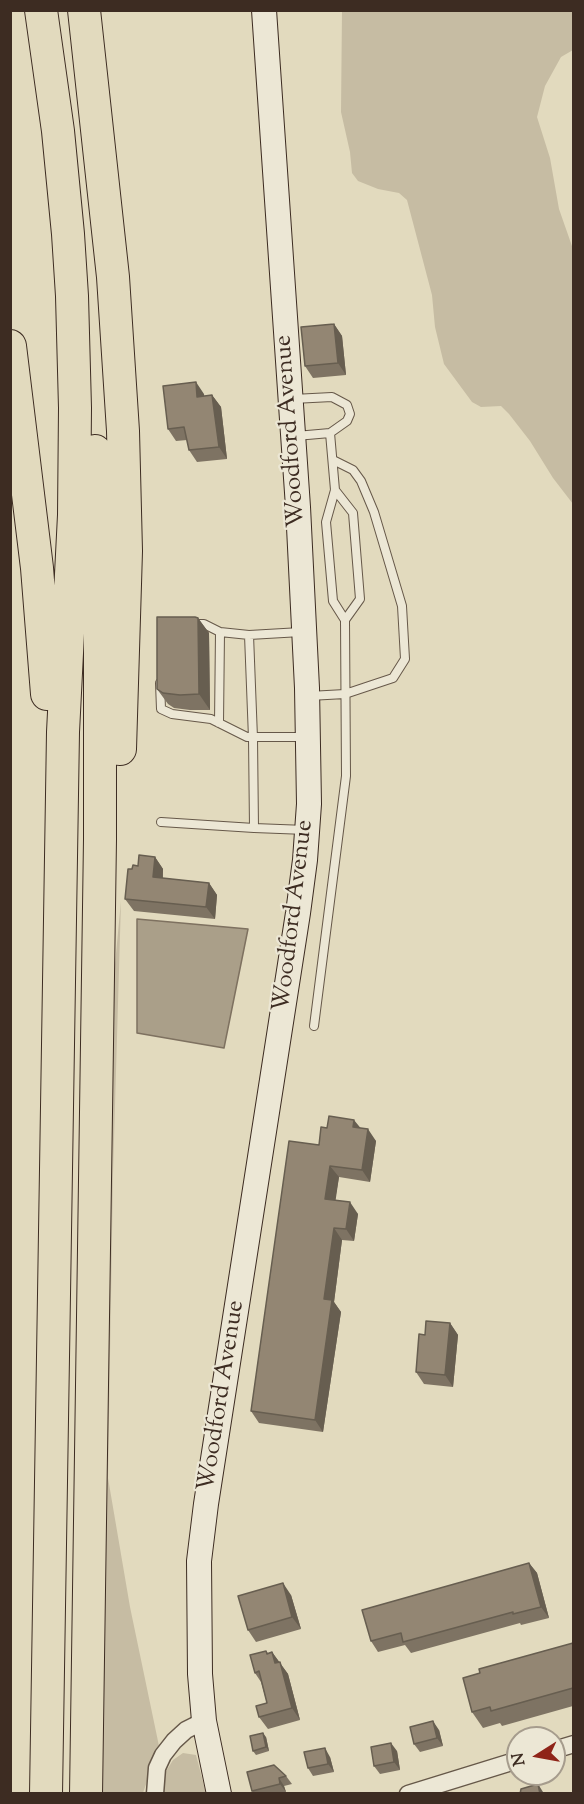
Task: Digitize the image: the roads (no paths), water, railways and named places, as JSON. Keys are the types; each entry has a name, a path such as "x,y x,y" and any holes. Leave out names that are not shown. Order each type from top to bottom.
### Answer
{"highway":[{"path":"41,10 62,166 72,296 75,458 63,732 46,1794"},
{"path":"84,10 113,277 125,482 125,616 119,771 111,878 98,992"},
{"path":"62,166 83,273 94,417 100,652 98,992 86,1794"},
{"path":"10,346 33,530 45,663 49,723 52,927 59,998"}],"street":[{"name":"Woodford Avenue","path":"219,1794 204,1721 200,1674 200,1562 206,1504 298,913 307,830 309,737 304,632 264,10"},
{"path":"154,1794 157,1768 163,1755 186,1730 204,1721"},
{"path":"408,1794 506,1764"}],"lane":[{"path":"290,399 332,397 346,405 350,414 347,422 330,433 293,437"},
{"path":"314,1026 346,776 345,620 333,601 326,522 335,490 330,433"},
{"path":"307,696 345,694 393,678 405,659 402,606 374,512 361,481 353,470 333,460"},
{"path":"335,490 353,513 360,599 345,620"},
{"path":"181,623 204,624 220,632 249,635 304,632"},
{"path":"219,723 220,632"},
{"path":"249,635 254,828"},
{"path":"159,676 161,709 172,714 211,719 247,737 309,737"},
{"path":"161,822 307,830"}]}
